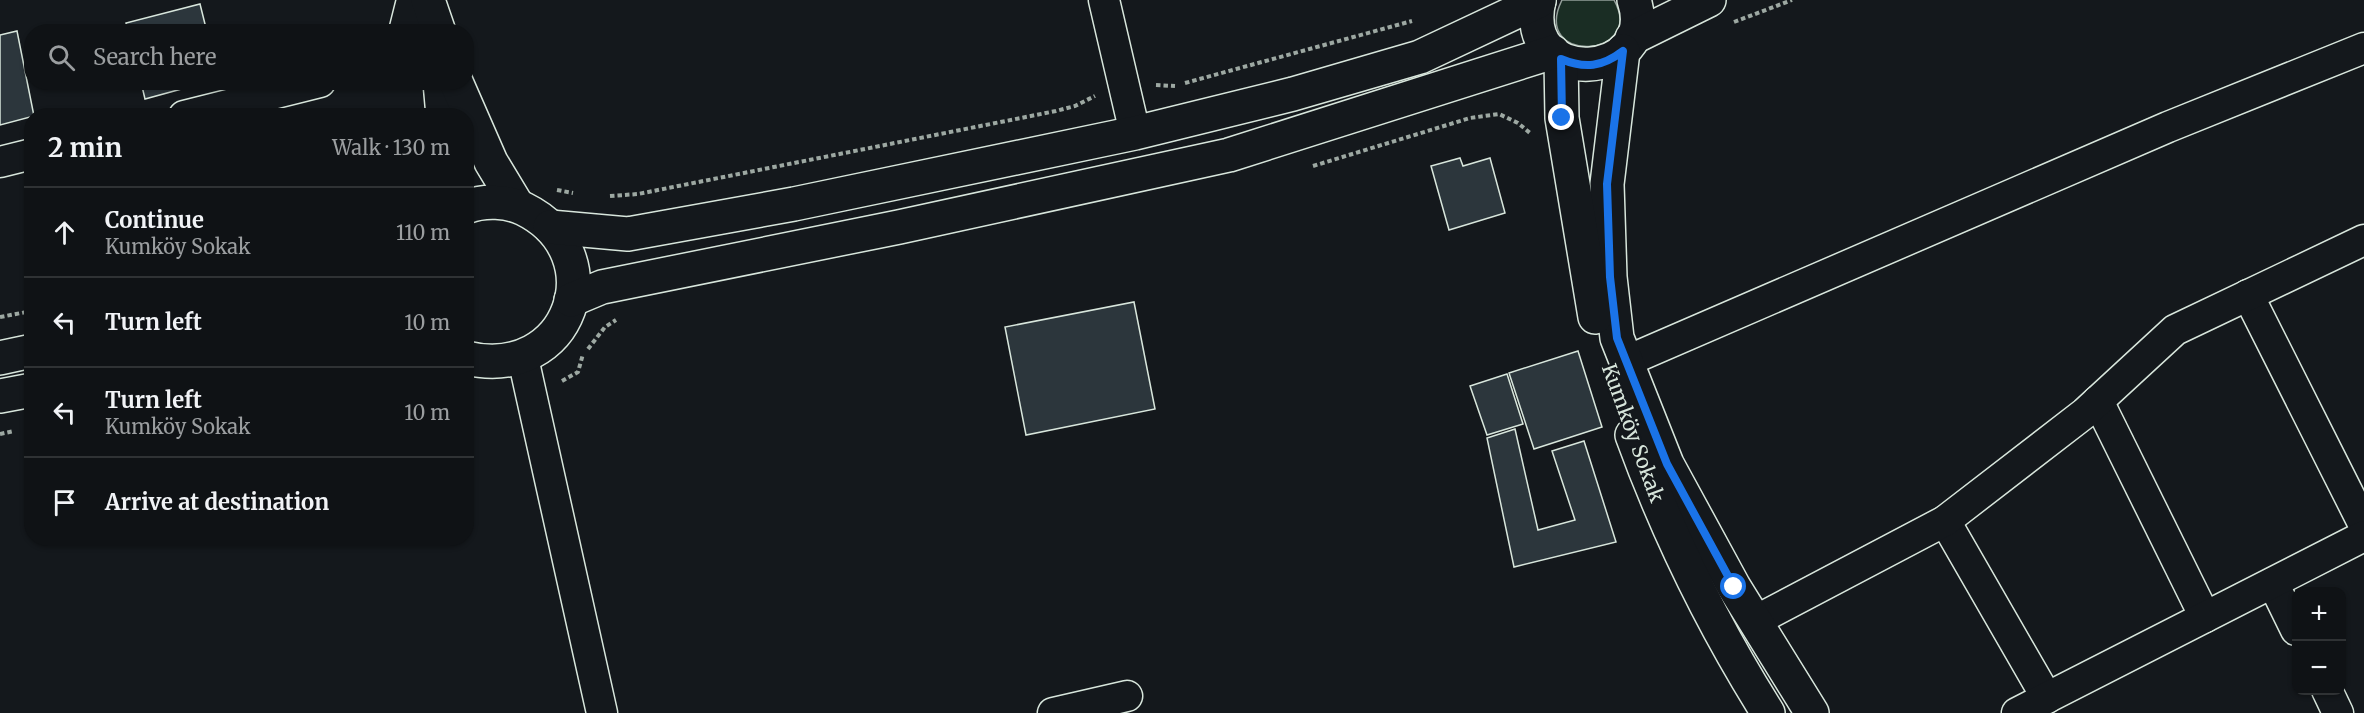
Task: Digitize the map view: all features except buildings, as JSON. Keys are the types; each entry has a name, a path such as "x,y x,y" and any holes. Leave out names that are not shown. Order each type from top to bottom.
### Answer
{"main road":[{"path":"426,0 429,24"},
{"path":"426,0 436,24"},
{"name":"Kumköy Sokak","path":"1634,0 1637,23 1628,44 1607,184 1611,287 1617,338 1667,464 1755,621 1812,713"},
{"path":"1539,1 1536,18 1540,34 1557,56 1577,65 1593,66 1609,61 1628,44 1709,0"},
{"path":"550,227 628,234 795,204 1136,132 1293,94 1420,57 1539,1"},
{"path":"571,300 602,288 911,225 1229,155 1557,56"},
{"name":"Kumköy Sokak","path":"1557,56 1562,118 1590,290 1605,359 1681,559 1738,665 1768,713"},
{"path":"441,90 442,108"},
{"path":"460,90 467,108"},
{"path":"474,123 491,162 517,206"},
{"path":"474,206 494,202 517,206 541,217 559,237 571,261 574,287 568,314 557,332 542,347 523,358 487,363 474,360"},
{"path":"0,358 24,353"},
{"path":"0,396 24,392"}],"street":[{"path":"406,24 412,0"},
{"path":"1104,0 1136,132"},
{"path":"1626,361 2168,127 2364,48"},
{"path":"216,108 288,90"},
{"path":"0,162 24,156"},
{"path":"1755,621 1945,521 2098,400 2175,330 2364,240"},
{"path":"2248,295 2364,525"},
{"path":"523,358 602,713"},
{"path":"2098,400 2205,617"},
{"path":"1945,521 2047,698"},
{"path":"2017,713 2364,536"},
{"path":"2273,583 2292,622"},
{"path":"2329,695 2338,713"},
{"path":"1053,713 1127,696"}],"path":[{"path":"1730,24 1792,0"},
{"path":"1148,85 1174,86 1415,20"},
{"path":"606,196 638,194 1056,111 1075,106 1100,93"},
{"path":"1308,168 1470,118 1498,114 1518,123 1533,136"},
{"path":"552,189 584,195"},
{"path":"0,317 24,312"},
{"path":"565,381 578,372 582,356 605,327 626,315"}],"green space":[{"path":"1562,0 1614,0 1620,20 1615,34 1604,43 1588,46 1573,44 1561,36 1556,21"}],"route":[{"path":"1562,118 1561,59 1577,65 1593,66 1609,61 1623,51 1615,102 1607,184 1610,277 1617,338 1667,464 1734,587"}]}
